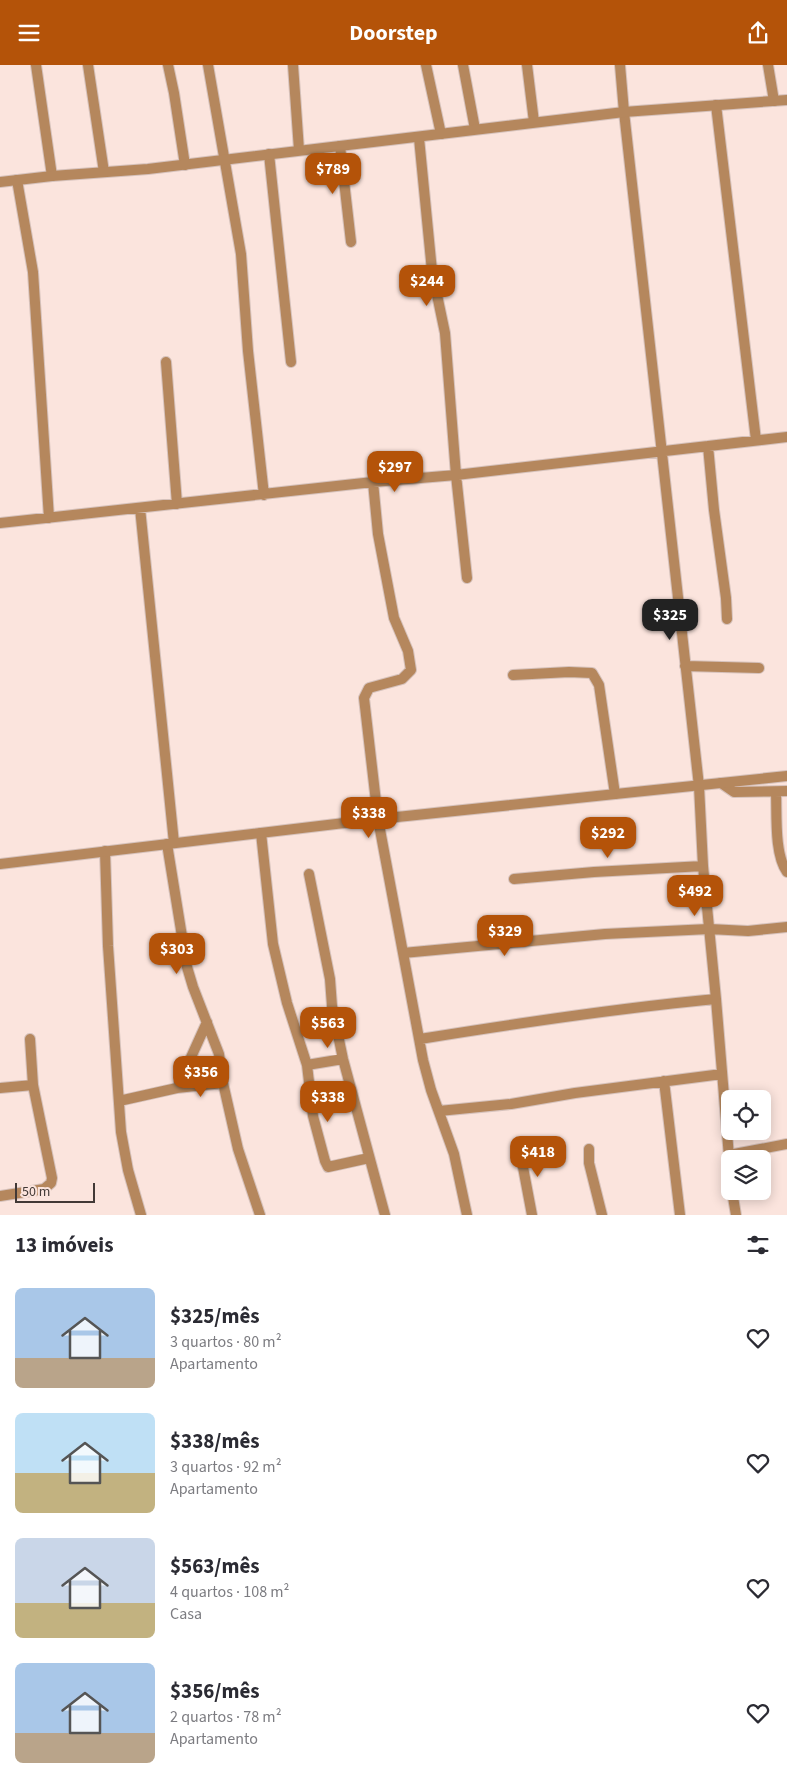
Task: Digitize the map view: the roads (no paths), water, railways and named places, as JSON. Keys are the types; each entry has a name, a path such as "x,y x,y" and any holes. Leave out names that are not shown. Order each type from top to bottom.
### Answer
{"street":[{"path":"36,65 52,176"},
{"path":"88,65 104,172"},
{"path":"168,65 185,165"},
{"path":"208,65 241,255 249,370 264,495"},
{"path":"293,65 299,150"},
{"path":"426,65 441,134"},
{"path":"463,65 475,129"},
{"path":"527,65 534,122"},
{"path":"620,65 699,786 703,866 729,1150"},
{"path":"768,65 774,101"},
{"path":"0,182 185,165 624,112 787,100"},
{"path":"716,105 756,440"},
{"path":"419,137 432,271 445,333 456,475 467,578"},
{"path":"340,146 351,242"},
{"path":"269,154 276,202 291,362"},
{"path":"17,180 33,272 49,518"},
{"path":"166,362 176,504"},
{"path":"0,523 456,475 787,437"},
{"path":"708,446 727,619"},
{"path":"373,483 378,534 394,618 408,651 411,670 402,679 369,688 364,698 378,819 427,1077 454,1153 467,1215"},
{"path":"140,508 170,843 187,967 219,1054 223,1083 238,1149 260,1215"},
{"path":"685,666 759,668"},
{"path":"513,675 569,672 592,673 599,685 615,794"},
{"path":"0,864 378,819 787,776"},
{"path":"721,783 734,792 787,791"},
{"path":"776,792 780,851 783,865 787,872"},
{"path":"261,833 273,944 290,1011 307,1065 313,1116 325,1161 328,1167 369,1158"},
{"path":"105,851 108,946 121,1132 128,1170 141,1215"},
{"path":"514,879 703,866"},
{"path":"309,874 330,979 332,1006 343,1059 385,1215"},
{"path":"403,953 605,934 709,929 748,931 787,927"},
{"path":"420,1039 540,1019 653,1004 716,999"},
{"path":"177,1088 207,1022"},
{"path":"0,1197 44,1189 51,1183 52,1178 33,1085 30,1039"},
{"path":"307,1065 343,1059"},
{"path":"439,1111 511,1104 575,1093 722,1074"},
{"path":"664,1081 680,1215"},
{"path":"119,1101 177,1088 223,1083"},
{"path":"0,1088 33,1085"},
{"path":"755,1150 787,1144"},
{"path":"519,1146 532,1215"},
{"path":"590,1149 589,1163 602,1215"},
{"path":"734,1200 736,1215"}]}
